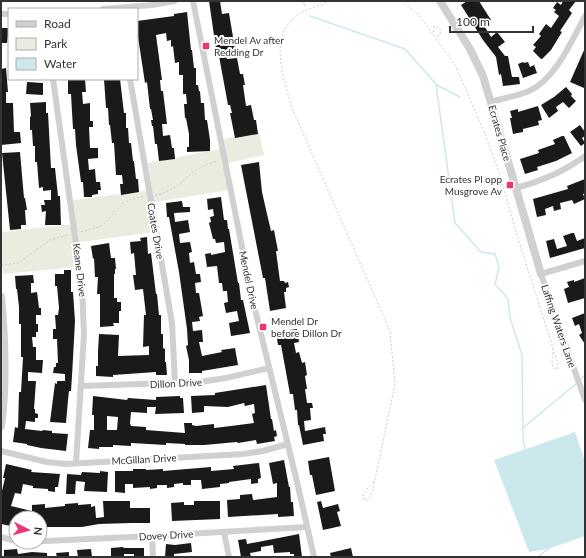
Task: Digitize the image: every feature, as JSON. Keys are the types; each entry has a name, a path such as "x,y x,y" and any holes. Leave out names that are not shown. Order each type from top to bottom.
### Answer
{"street":[{"path":"120,8 175,1"},
{"name":"Mendel Drive","path":"193,1 252,297 314,557"},
{"name":"Ecrates Place","path":"440,1 476,60 483,76 541,274"},
{"path":"491,102 530,91 545,81 556,68 585,16"},
{"path":"579,27 585,30"},
{"name":"Keane Drive","path":"53,80 75,233 84,310 84,334 76,463"},
{"name":"Coates Drive","path":"130,80 172,323 175,383"},
{"path":"516,188 539,182 556,175 574,165 585,156"},
{"path":"541,274 585,261"},
{"name":"Laffing Waters Lane","path":"541,274 585,400"},
{"path":"1,297 5,374 1,426"},
{"name":"Dillon Drive","path":"81,386 175,383 213,380 270,368"},
{"name":"McGillan Drive","path":"1,451 47,462 76,463 243,454 263,451 288,444"},
{"name":"Dovey Drive","path":"48,542 307,527"},
{"path":"224,532 229,557"},
{"path":"152,536 153,557"}],"path":[{"path":"330,1 297,16 287,25 281,37 280,55 292,108 390,331 395,384 372,494 368,500 364,500 363,495 374,481"},
{"path":"401,1 419,15 433,32 455,65 483,129 501,178 515,229 558,364 557,370 553,368 553,349"},
{"path":"433,32 435,26 439,27 441,31 439,36 434,34"},
{"path":"1,265 18,263 50,240 96,228 102,225 126,201 161,194 182,183 202,167 225,160"}],"green space":[{"path":"259,132 264,155 223,164 228,190 149,203 154,232 74,243 76,267 3,274 1,232 76,224 73,200 152,190 148,163 225,148 224,139"}],"water":[{"path":"575,432 585,461 585,536 548,549 529,552 494,460"}],"building":[{"path":"209,1 220,1 222,14 229,13 235,49 225,50 227,59 237,58 240,74 243,74 246,106 251,105 254,120 256,120 258,134 235,138 230,113 232,113 230,105 228,105 219,56 217,56"},
{"path":"467,1 479,1 491,20 483,24 491,37 497,32 505,42 498,47 505,56 508,56 512,77 519,77 520,84 503,86 501,74 499,75 496,57 483,40 461,5"},
{"path":"563,1 576,1 569,10 572,13 560,31 562,32 551,50 541,59 533,51 536,47 533,45 541,36 539,34 546,24 551,28 559,16 554,12 556,10 553,8 557,2 561,5"},
{"path":"187,12 191,50 194,68 196,68 196,85 198,85 200,91 201,103 204,103 205,120 207,120 210,140 210,151 187,152 187,147 189,147 189,134 185,118 184,104 187,104 186,94 183,94 183,75 179,75 179,62 175,63 173,46 171,47 171,40 167,41 166,33 156,35 162,80 160,80 161,91 163,91 167,124 162,124 163,136 170,135 172,148 174,148 175,159 159,161 157,144 155,144 151,120 153,120 150,109 147,82 145,83 138,37 138,21 174,16 174,14"},
{"path":"1,28 8,28 7,43 1,43"},
{"path":"585,48 585,85 584,88 570,82"},
{"path":"528,62 530,67 534,65 537,73 523,78 518,64"},
{"path":"6,68 8,92 6,92 6,103 13,103 14,132 20,132 21,143 1,145 1,69"},
{"path":"68,80 85,80 86,92 82,92 83,104 90,103 90,121 93,121 93,127 89,127 90,148 98,148 98,158 88,159 89,170 95,169 96,182 100,182 101,190 98,190 98,194 92,195 92,197 84,197 75,129 73,129 71,94 68,94"},
{"path":"104,80 120,80 124,113 126,113 126,128 128,128 129,143 131,143 139,192 121,195 120,184 123,184 122,175 116,175 114,143 112,143 108,108 106,108"},
{"path":"27,82 43,83 43,95 26,94"},
{"path":"566,87 576,101 569,108 563,102 556,107 558,111 549,118 541,105"},
{"path":"46,102 51,168 55,168 58,196 60,196 61,225 45,225 46,211 42,212 41,205 45,205 44,200 51,200 51,190 43,191 43,187 39,188 37,162 35,162 35,146 33,146 32,130 30,130 30,103"},
{"path":"538,106 542,120 538,121 539,125 523,129 523,132 513,134 510,111 518,109 518,112"},
{"path":"580,125 585,132 585,136 582,138 585,143 581,146 570,132"},
{"path":"564,136 572,153 556,161 537,167 538,170 525,174 520,159 539,153 538,150 555,144 553,140"},
{"path":"20,152 24,198 27,210 25,210 26,225 21,225 21,229 10,230 2,153"},
{"path":"259,162 262,192 271,231 274,230 278,251 276,251 280,281 284,281 285,283 288,282 289,287 286,288 286,292 284,292 286,308 270,311 265,278 263,278 241,165"},
{"path":"585,179 585,193 583,194 585,199 574,204 572,200 560,203 561,209 554,211 553,206 545,209 546,215 537,217 533,199 568,189 567,186"},
{"path":"221,197 224,220 227,220 229,229 241,300 243,300 250,333 231,336 229,323 239,321 237,311 226,313 224,303 228,302 227,291 223,291 222,283 219,283 217,266 207,267 205,254 211,253 211,255 225,252 224,242 216,243 215,239 213,239 209,223 211,222 210,217 214,216 213,209 208,210 207,199"},
{"path":"182,201 183,207 190,207 190,212 174,213 175,222 188,220 190,232 179,234 180,243 190,242 192,252 189,253 190,263 194,262 196,274 200,274 201,282 195,283 196,293 199,293 203,316 199,317 200,321 192,322 193,331 202,330 203,342 199,342 202,356 222,352 221,350 235,348 238,365 202,371 202,373 189,373 189,360 186,346 188,345 187,329 179,272 169,217 167,217 166,203"},
{"path":"574,233 577,241 585,238 585,248 550,258 546,241 554,239 557,249 567,246 563,236"},
{"path":"147,237 148,254 151,253 159,315 161,315 161,334 163,334 163,348 165,349 167,375 156,375 156,372 113,375 113,377 96,376 96,366 98,366 99,334 119,335 118,356 149,355 149,346 143,347 144,315 146,315 143,289 135,290 133,275 136,275 134,253 131,254 130,242 141,241 140,238"},
{"path":"109,243 111,258 115,258 116,269 114,274 114,298 117,298 117,302 121,302 121,311 119,311 119,323 113,323 114,326 100,327 100,294 97,294 98,277 95,277 94,258 93,259 91,246"},
{"path":"64,270 71,270 71,292 73,292 75,321 71,391 69,391 66,423 50,422 55,383 57,384 57,381 65,381 65,374 53,373 56,363 58,363 57,339 53,339 53,329 56,329 55,315 58,315 59,308 57,286 55,286 55,274 64,274"},
{"path":"33,275 34,283 31,283 31,293 37,292 41,315 36,315 38,332 36,332 36,337 32,337 33,347 36,347 36,360 43,360 42,373 28,372 28,381 36,381 34,409 35,413 38,414 38,418 35,418 35,422 26,421 25,429 68,434 66,451 41,448 13,442 15,427 18,428 19,392 21,392 23,357 21,357 21,324 19,324 19,307 15,276"},
{"path":"585,278 585,298 568,303 564,289 569,287 567,282 574,280 574,282"},
{"path":"585,313 585,344 579,335 582,333 579,324 575,326 572,318"},
{"path":"297,329 299,342 294,343 296,353 299,352 302,363 305,362 307,375 305,376 307,389 305,389 307,403 312,403 313,408 310,408 311,420 304,421 305,431 325,427 326,434 323,434 324,441 303,445 298,425 297,410 295,410 293,394 290,394 281,345 278,345 276,332"},
{"path":"266,385 271,419 277,436 274,437 275,441 257,444 256,440 238,443 204,445 131,443 131,446 113,445 113,447 99,447 99,449 88,448 90,430 94,430 94,415 92,415 93,396 127,400 128,398 156,400 156,397 180,396 180,398 183,398 184,413 155,414 156,407 147,407 147,413 131,412 131,426 146,427 146,430 185,433 184,423 192,423 192,425 196,426 214,424 214,428 254,423 252,414 255,413 254,404 245,406 244,403 228,407 204,406 204,412 192,413 191,396 215,395 215,393","holes":["107,416 118,417 117,430 107,430"]},
{"path":"329,457 335,491 316,495 312,475 310,475 308,461"},
{"path":"284,460 290,487 291,502 293,502 294,516 278,517 278,514 228,517 227,500 240,499 240,495 252,494 253,500 277,497 277,483 273,484 269,463"},
{"path":"259,463 261,478 258,479 258,483 251,484 251,479 220,484 220,487 202,489 201,480 191,480 191,485 183,485 183,483 174,484 174,487 167,488 167,485 157,485 157,488 150,489 150,487 133,488 133,484 125,484 125,493 115,492 115,471 133,471 133,469 163,469 163,471 211,467 211,471 234,469 233,466"},
{"path":"6,464 32,470 31,472 60,474 58,487 55,487 55,492 48,491 48,489 33,488 33,486 23,484 21,494 15,493 11,506 28,510 8,510 8,525 1,524 1,495 5,478 3,478"},
{"path":"100,471 108,472 107,492 84,491 85,482 76,481 75,494 66,494 67,474 81,475 82,472 100,473"},
{"path":"103,501 130,501 130,508 150,508 150,523 99,524 82,527 48,527 48,510 32,510 32,505 45,504 45,508 65,506 65,504 91,504 91,507 95,506 96,518 104,517"},
{"path":"194,501 220,501 220,519 172,521 171,503 184,502 184,505 194,505"},
{"path":"321,501 323,508 338,504 340,511 337,512 341,526 323,530 317,502"},
{"path":"299,534 302,557 294,557 294,554 290,554 290,552 274,553 273,545 261,547 261,551 250,553 251,557 241,557 238,540 246,539 247,544"},
{"path":"191,543 192,552 174,554 174,557 165,557 166,544 175,545"},
{"path":"111,548 144,548 144,557 134,557 134,554 124,554 124,557 111,557"},
{"path":"351,548 353,557 331,557 330,553"},
{"path":"91,549 92,557 78,557 77,550"},
{"path":"4,550 17,550 18,554 32,552 47,553 47,557 4,557"},
{"path":"69,552 69,557 57,557 56,553"}],"waterway":[{"path":"303,1 305,6"},
{"path":"310,16 405,49 436,84 455,223 481,252 495,254 499,267 495,284 508,299 510,318 522,355 523,435 525,450"},
{"path":"437,85 460,97"},
{"path":"581,379 585,375"},
{"path":"524,427 577,383"},
{"path":"538,557 549,548"}],"place":[{"name":"Mendel Av after Redding Dr","path":"206,46"},
{"name":"Ecrates Pl opp Musgrove Av","path":"510,185"},
{"name":"Mendel Dr before Dillon Dr","path":"263,327"}]}
